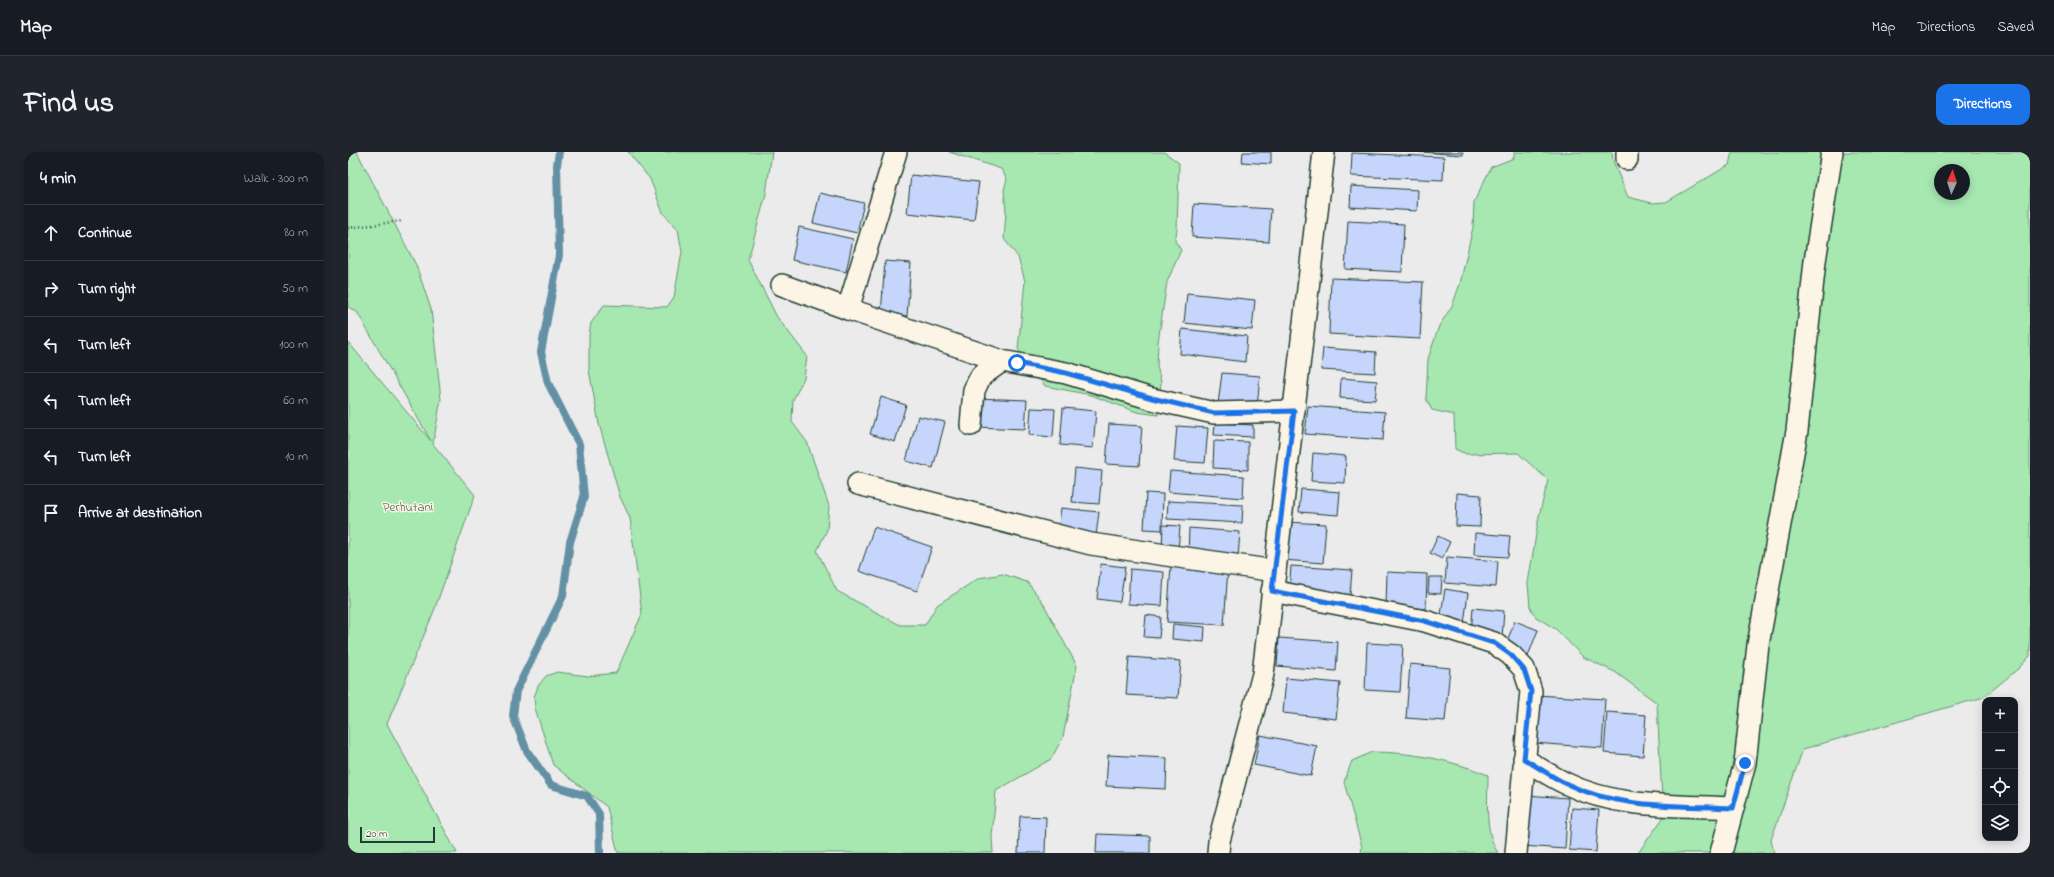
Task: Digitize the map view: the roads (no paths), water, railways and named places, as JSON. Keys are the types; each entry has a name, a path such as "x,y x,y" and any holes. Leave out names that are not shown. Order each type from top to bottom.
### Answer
{"street":[{"path":"848,309 896,152"},
{"path":"1218,853 1219,840 1263,674 1324,152"},
{"path":"1721,853 1745,763 1758,645 1797,431 1815,261 1832,152"},
{"path":"782,285 1002,361 1066,373 1152,398 1214,413 1294,411"},
{"path":"972,425 974,390 981,376 1002,361"},
{"path":"858,484 1091,544 1274,581 1425,621 1494,643 1505,651 1524,670 1531,691 1516,853"},
{"path":"1524,759 1567,784 1596,795 1624,802 1733,808"}],"waterway":[{"path":"559,152 557,165 559,255 541,352 548,383 579,444 584,497 570,542 563,596 516,691 513,716 527,751 551,785 587,796 599,814 600,853"}],"park label":[{"name":"Perhutani","path":"408,507"}]}
